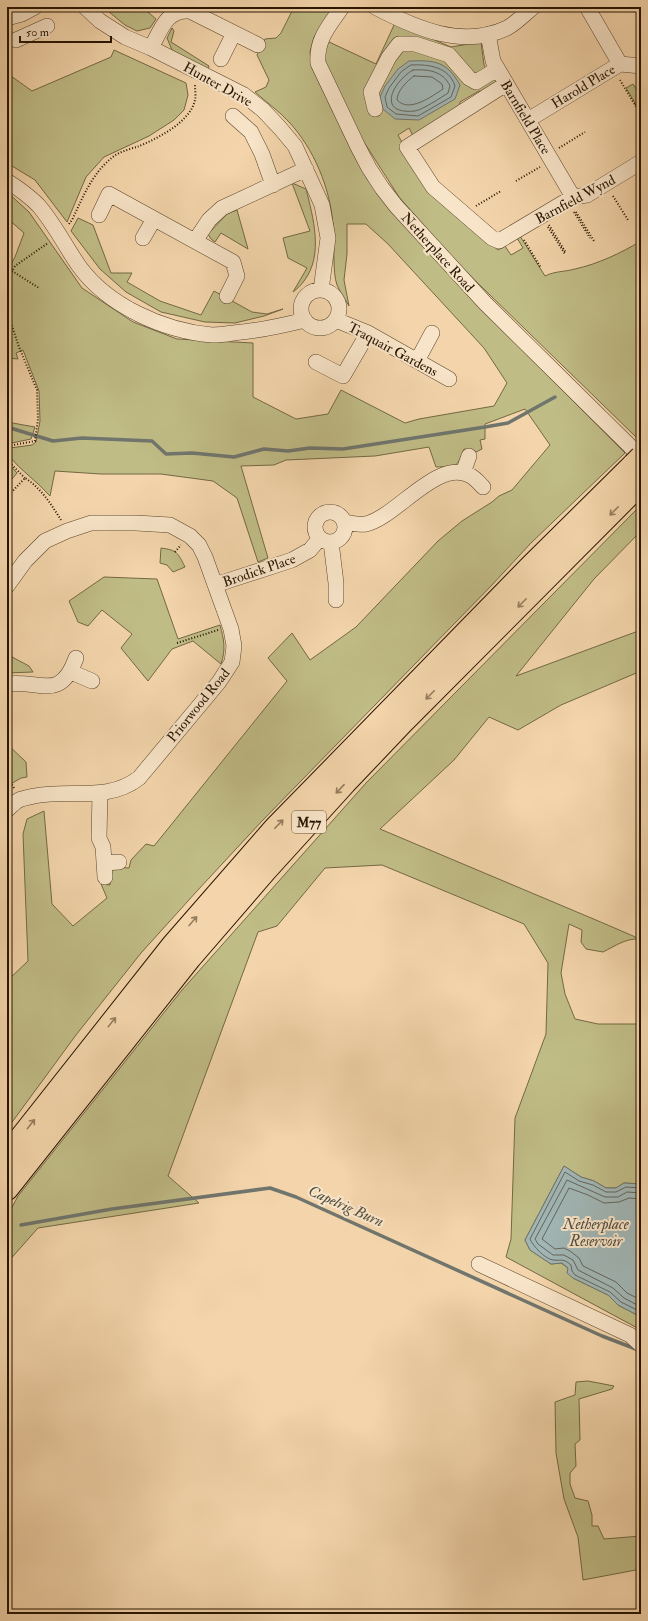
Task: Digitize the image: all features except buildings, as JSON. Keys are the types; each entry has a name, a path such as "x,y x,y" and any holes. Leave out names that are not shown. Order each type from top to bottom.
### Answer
{"highway":[{"name":"M77","path":"7,1155 172,946 275,828 531,566 639,468"},
{"name":"M77","path":"7,1188 190,958 266,870 345,783 639,468"}],"street":[{"name":"Hunter Drive","path":"85,7 100,21 125,37 151,48 244,95 263,110 280,128 295,146 322,205 328,238 322,290"},
{"name":"Netherplace Road","path":"342,7 326,30 320,43 317,51 318,63 358,147 382,188 427,240 639,468"},
{"path":"375,7 413,25 445,36 473,37 508,28 533,7"},
{"path":"586,7 616,66"},
{"path":"7,18 28,10 32,33"},
{"path":"151,48 167,20 172,14 181,10 190,11 258,45"},
{"path":"16,40 47,26"},
{"path":"221,58 234,33"},
{"name":"Barnfield Place","path":"488,34 493,61 528,120 554,155 569,199"},
{"path":"375,109 371,92 389,57 399,44 415,44 449,54 469,78 476,82 497,69"},
{"name":"Harold Place","path":"528,120 616,66 641,66"},
{"name":"Barnfield Wynd","path":"506,84 407,146 433,187 492,238 499,241 569,199 587,195 641,162"},
{"path":"233,116 251,132 262,154 274,185"},
{"path":"195,241 209,220 222,208 306,169"},
{"path":"7,181 21,190 38,205 80,267 104,291 124,306 143,316 178,329 213,335 256,331 305,320"},
{"path":"99,215 110,194 233,262 237,276 227,296"},
{"path":"143,238 154,219"},
{"path":"322,290 327,291 337,299 339,310 336,320 330,325 320,328 314,327 305,320 301,308 305,297 310,293 322,290"},
{"name":"Traquair Gardens","path":"336,320 368,333 448,379"},
{"path":"316,362 343,376 368,333"},
{"path":"418,361 432,333"},
{"path":"463,473 469,456"},
{"path":"336,600 336,583 325,540 314,530 314,524 319,515 329,511 339,514 345,522 365,524 385,516 439,476 463,473 472,476 483,487"},
{"name":"Brodick Place","path":"215,585 292,560 325,540 338,540 345,532 345,522"},
{"name":"Priorwood Road","path":"7,586 25,561 46,541 67,531 91,523 170,525 190,536 199,545 205,557 230,626 234,646 232,662 220,682 139,778 129,785 117,790 100,793 40,795 20,799 7,810"},
{"path":"7,684 43,686 55,685 74,665 92,681"},
{"path":"100,793 99,838 103,847 105,870 119,862"},
{"path":"479,1264 630,1334 641,1345"}],"path":[{"path":"616,66 641,115"},
{"path":"7,280 15,266 59,235 72,220 97,171 115,155 154,139 174,127 190,111 195,100 195,84"},
{"path":"635,105 641,101"},
{"path":"516,181 585,132"},
{"path":"605,184 628,220"},
{"path":"464,214 500,191"},
{"path":"569,199 590,238"},
{"path":"569,199 594,241"},
{"path":"542,216 565,253"},
{"path":"518,230 541,268"},
{"path":"12,271 39,288"},
{"path":"7,311 19,347 37,390 38,419 35,441 8,446 7,449"},
{"path":"7,457 25,478 34,483 49,502 67,531"},
{"path":"7,497 25,478"},
{"path":"176,643 230,626"}],"shaded area":[{"path":"103,7 142,7 156,19 150,28 137,31 125,25"},
{"path":"294,7 334,7 314,37 310,52 312,68 353,154 367,179 519,346 625,453 531,543 262,821 197,891 141,953 76,1035 7,1129 7,981 28,961 23,834 27,819 44,811 52,904 73,926 107,898 101,884 110,885 112,867 129,868 131,860 146,844 154,846 287,681 268,658 292,633 310,660 356,627 438,541 462,521 499,496 512,490 550,445 525,409 485,424 485,439 480,440 482,449 476,452 464,449 457,463 452,466 436,467 429,447 375,456 286,460 274,465 241,466 268,558 258,562 237,498 213,481 161,474 101,474 55,471 50,496 9,456 10,448 32,445 36,442 40,421 39,391 23,350 16,353 18,359 7,358 7,271 15,257 24,233 7,218 7,192 29,212 82,288 133,322 177,339 253,343 253,397 296,419 328,414 341,390 405,423 419,419 494,406 507,383 484,348 388,244 366,224 347,224 347,254 344,280 349,306 338,288 335,279 334,231 331,210 319,170 306,144 298,133 277,110 255,92 266,87 269,80 257,55 265,39 276,38 281,33"},
{"path":"395,23 451,47 481,42 484,65 492,80 494,78 496,82 485,92 479,91 460,102 459,109 413,136 409,128 398,135 428,192 498,250 505,246 511,255 523,248 517,238 520,236 545,276 552,273 584,267 601,261 641,241 641,433 637,438 452,258 399,197 362,139 326,67 323,53 327,41 376,64"},
{"path":"172,28 174,31 171,42 209,66 208,70 172,50 167,38"},
{"path":"114,50 186,83 188,95 184,110 174,120 149,136 104,157 86,177 67,222 35,180 7,163 7,76 11,76 32,91 111,57"},
{"path":"633,84 641,97 641,99 635,103 626,88"},
{"path":"292,183 306,189 314,224 315,236 314,260 310,271 303,282 293,292 307,268 288,258 283,238 310,231"},
{"path":"237,210 248,249 221,233 215,242 208,234 227,214"},
{"path":"78,218 93,225 111,273 132,273 127,282 160,301 201,315 214,291 252,312 267,314 283,309 264,316 235,323 205,322 161,312 126,292 100,269 71,231"},
{"path":"7,422 35,427 31,439 7,444"},
{"path":"7,462 17,473 7,485"},
{"path":"641,505 641,531 594,579 516,676 641,630 641,671 561,705 518,730 489,717 454,760 380,829 640,939 625,941 603,952 586,949 581,942 582,930 569,924 561,973 565,994 575,1019 598,1024 641,1024 641,1184 624,1183 616,1188 606,1188 594,1181 581,1177 564,1166 525,1240 530,1250 551,1264 561,1263 568,1268 573,1278 608,1295 618,1305 641,1317 641,1330 506,1257 511,1239 515,1118 546,1034 548,963 524,924 382,865 325,868 277,926 258,932 168,1176 199,1203 38,1228 7,1263 7,1217 18,1196 182,990 366,783"},
{"path":"161,548 174,551 181,558 185,567 173,572 167,565 160,563"},
{"path":"104,577 157,579 178,639 220,625 224,644 224,654 221,664 193,641 172,649 148,681 121,648 132,634 102,610 88,626 78,622 69,601"},
{"path":"12,657 29,666 33,672 7,673 7,659"},
{"path":"7,744 26,762 27,777 21,778 9,785 7,791"},
{"path":"588,1381 614,1386 612,1389 579,1399 580,1440 575,1444 576,1466 570,1473 570,1484 575,1498 588,1501 592,1515 592,1526 598,1526 604,1539 641,1536 641,1569 583,1580 578,1537 564,1499 556,1453 555,1402 575,1395 576,1382"}],"water":[{"path":"409,61 426,61 439,64 450,71 460,85 455,99 419,120 395,119 383,109 380,97 385,86 398,69"},
{"name":"Netherplace Reservoir","path":"564,1166 581,1177 594,1181 606,1188 616,1188 624,1183 641,1184 641,1317 618,1305 608,1295 573,1278 567,1273 568,1268 562,1263 551,1264 530,1250 525,1240"}],"waterway":[{"path":"7,427 53,441 82,438 152,441 166,454 192,453 234,457 264,449 288,451 310,448 343,449 508,423 555,397"},
{"name":"Capelrig Burn","path":"21,1225 112,1209 270,1188 296,1197 602,1336 636,1349"}]}
